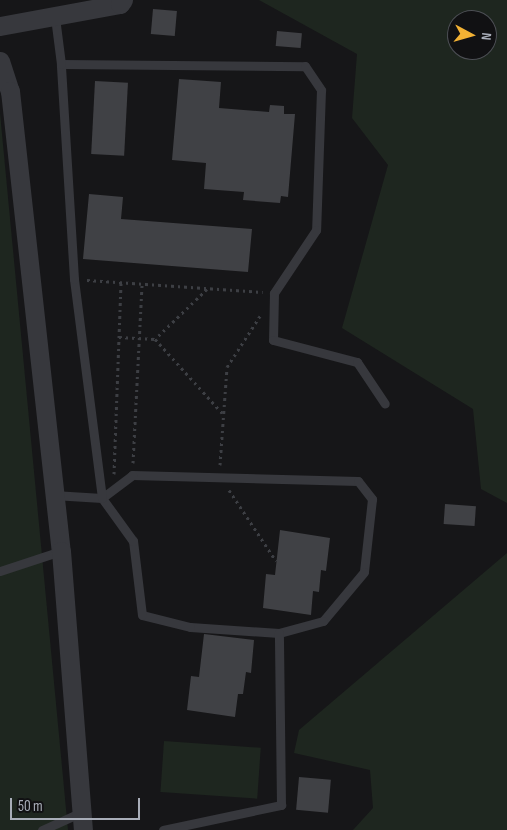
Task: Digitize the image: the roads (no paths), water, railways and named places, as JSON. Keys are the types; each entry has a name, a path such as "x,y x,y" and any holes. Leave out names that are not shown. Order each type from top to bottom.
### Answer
{"street":[{"path":"0,26 120,4 123,0"},
{"path":"0,61 10,91 53,494 61,551 83,821"}],"lane":[{"path":"53,494 102,498 132,475 219,475 358,481 372,499 364,572 323,621 279,633 190,627 142,615 133,541 102,498 74,279 61,64 55,17"},
{"path":"61,64 305,66 321,90 316,230 274,293 273,340 357,362 385,404"},
{"path":"0,572 61,551"},
{"path":"163,830 281,805 279,633"},
{"path":"42,830 83,821"}]}
